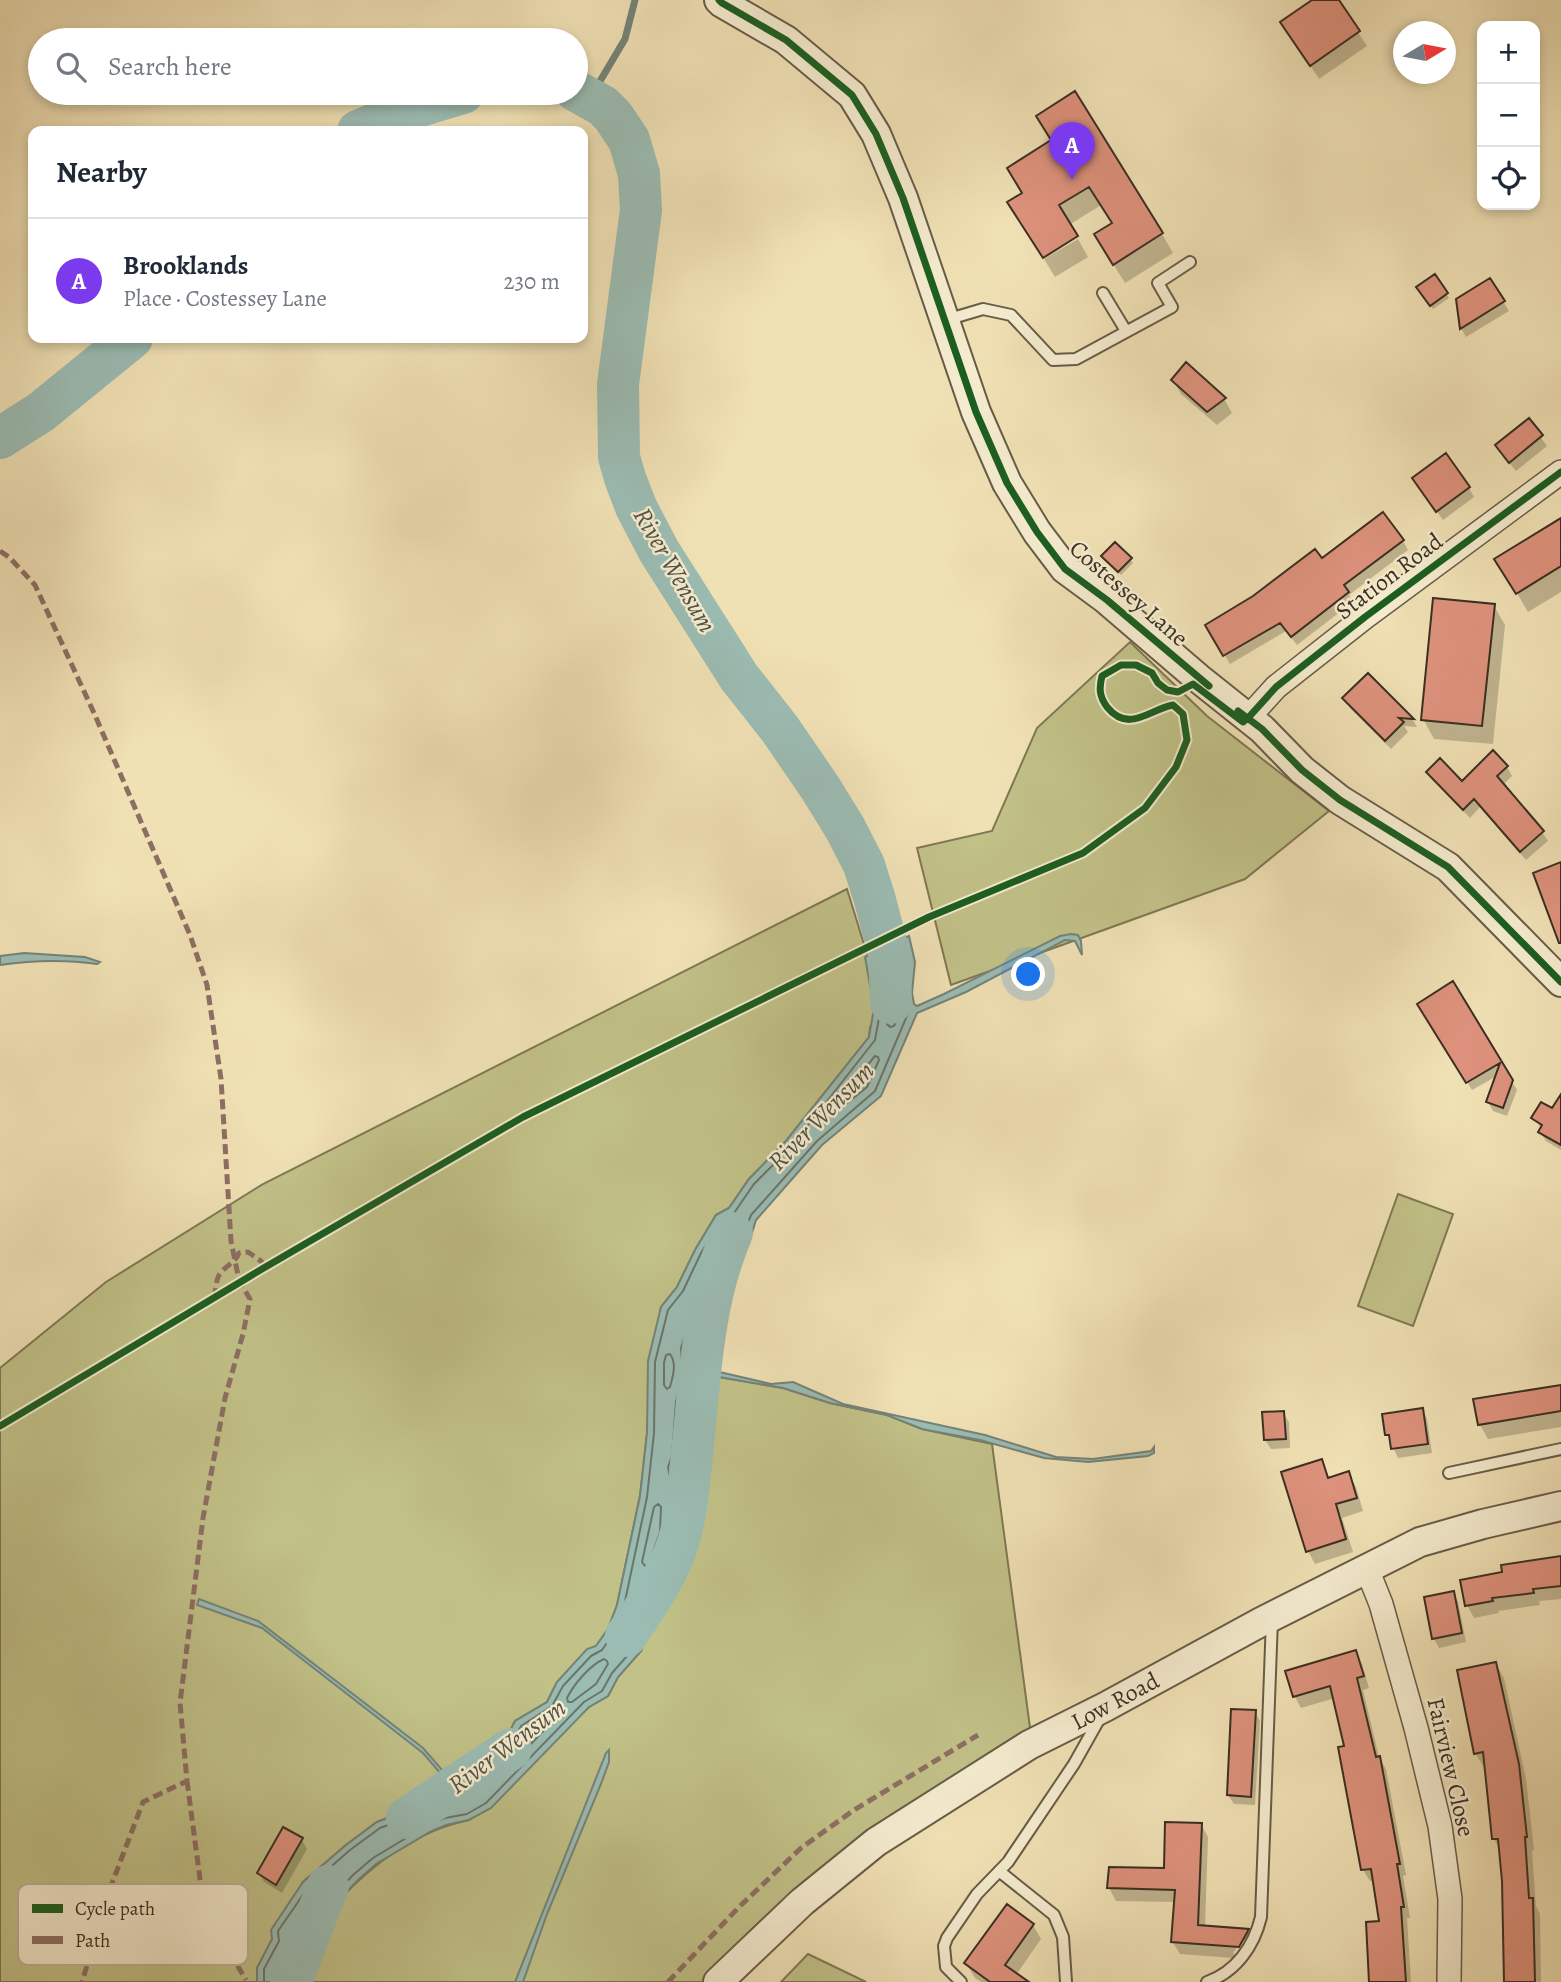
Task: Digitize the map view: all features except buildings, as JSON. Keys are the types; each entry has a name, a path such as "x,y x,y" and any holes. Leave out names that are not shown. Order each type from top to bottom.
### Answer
{"street":[{"name":"Costessey Lane","path":"719,0 786,40 852,95 876,134 902,198 976,412 1007,482 1037,532 1065,569 1107,600 1262,729 1302,770 1340,800 1448,867 1561,982"},
{"name":"Station Road","path":"1248,718 1276,687 1365,617 1561,472"},
{"name":"Low Road","path":"718,1982 802,1902 876,1842 1030,1745 1272,1616 1420,1542 1561,1506"},
{"name":"Fairview Close","path":"1367,1569 1381,1604 1440,1826 1450,1899 1449,1982"}],"lane":[{"path":"944,321 983,309 1011,315 1053,360 1076,359 1172,307 1157,283 1190,262"},
{"path":"1103,293 1126,331"},
{"path":"1449,1472 1561,1449"},
{"path":"1207,1982 1216,1979 1236,1964 1248,1951 1257,1934 1261,1917 1272,1616"},
{"path":"961,1982 946,1966 944,1956 947,1938 977,1894 1008,1862 1074,1764 1105,1707"},
{"path":"999,1871 1054,1915 1063,1937 1066,1982"}],"green space":[{"path":"1130,642 1207,716 1329,811 1245,879 951,985 917,848 992,831 1037,728"},
{"path":"847,889 887,1019 870,1027 869,1037 785,1142 749,1179 729,1208 716,1215 677,1287 661,1307 640,1496 617,1605 608,1629 596,1646 587,1650 557,1682 547,1702 515,1721 509,1733 499,1740 494,1752 470,1777 428,1803 377,1822 303,1882 257,1968 257,1982 0,1982 0,1368 106,1282 263,1184"},
{"path":"1398,1194 1453,1214 1413,1326 1358,1306"},
{"path":"690,1372 783,1388 830,1403 887,1415 922,1429 992,1444 1031,1735 706,1982 298,1982 304,1947 312,1930 320,1918 351,1888 381,1862 414,1840 469,1820 589,1707 608,1696 618,1677 641,1651 661,1577 676,1536 676,1499 679,1487 675,1467 679,1459 682,1404"},
{"path":"808,1954 866,1982 781,1982"}],"water":[{"path":"1078,935 1082,955 1075,941 1065,940 966,992 917,1013 881,1096 822,1145 756,1220 752,1233 742,1240 722,1278 708,1296 701,1317 696,1321 688,1350 689,1362 695,1370 711,1370 771,1384 793,1382 843,1404 985,1435 1056,1457 1093,1459 1151,1451 1154,1447 1154,1453 1148,1456 1088,1462 1044,1458 980,1440 922,1429 887,1415 830,1403 783,1388 690,1372 682,1404 679,1459 675,1467 679,1487 676,1499 676,1536 661,1577 655,1599 656,1606 641,1651 618,1677 608,1696 589,1707 491,1808 469,1820 430,1832 376,1864 358,1880 313,1927 303,1950 298,1982 257,1982 257,1968 272,1939 271,1930 303,1882 377,1822 428,1803 453,1788 423,1753 262,1628 197,1605 199,1599 258,1621 423,1748 456,1786 470,1777 493,1752 499,1740 509,1733 515,1721 547,1702 557,1682 587,1649 596,1646 608,1629 617,1605 640,1496 647,1433 648,1361 661,1307 677,1287 716,1215 729,1208 749,1179 785,1142 869,1037 874,1008 865,957 909,936 915,962 912,993 917,1006 1060,936"},
{"path":"24,953 85,957 100,962 48,961 0,965 0,956"},
{"path":"609,1750 609,1762 601,1784 547,1914 523,1982 515,1982 606,1753"}],"waterway":[{"path":"590,98 625,39 635,0"},
{"name":"River Wensum","path":"588,98 603,106 613,116 629,140 639,174 641,210 618,384 619,457 625,478 636,507 659,551 739,677 780,729 821,789 864,865 889,954 891,1003"},
{"name":"River Wensum","path":"370,126 423,105"},
{"name":"River Wensum","path":"0,438 41,412 126,343"},
{"name":"River Wensum","path":"626,1636 662,1579 681,1532 708,1314 714,1286 732,1233"},
{"name":"River Wensum","path":"407,1818 511,1749"},
{"name":"River Wensum","path":"291,1982 328,1886"}],"marked path":[{"path":"0,551 35,585 94,713 190,935 207,985 221,1079 231,1241 239,1280 250,1299 225,1398 203,1518 180,1703 187,1781 143,1802 112,1884"},
{"path":"215,1298 219,1275 239,1253 248,1252 265,1267"},
{"path":"668,1982 739,1907 801,1848 854,1810 978,1735"},
{"path":"187,1781 201,1884"},
{"path":"82,1982 87,1965"},
{"path":"237,1965 246,1980"}],"cycle path":[{"path":"719,0 786,40 852,95 876,134 903,198 976,412 1007,483 1037,532 1065,569 1107,600 1209,686"},
{"path":"1248,718 1276,687 1365,617 1561,472"},
{"path":"0,1426 523,1117 929,917 1083,853 1145,808 1176,767 1187,740 1183,714 1173,705 1131,719 1123,719 1107,707 1100,692 1102,676 1121,665 1136,665 1152,673 1158,683 1167,690 1178,692 1193,684 1243,722 1248,718"},
{"path":"1238,711 1262,729 1302,770 1340,800 1448,867 1561,982"}],"place":[{"name":"Brooklands","path":"1072,180"}]}
